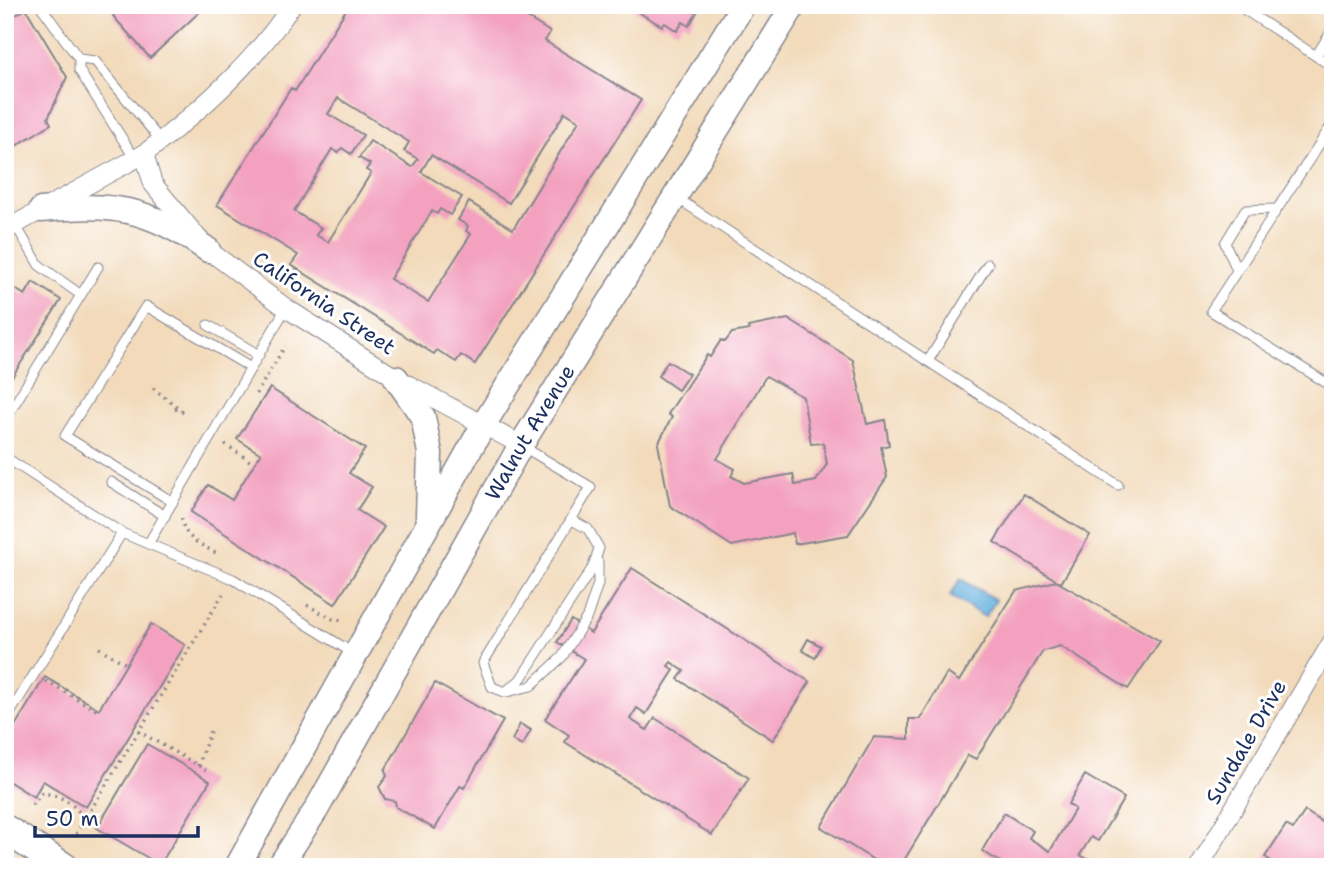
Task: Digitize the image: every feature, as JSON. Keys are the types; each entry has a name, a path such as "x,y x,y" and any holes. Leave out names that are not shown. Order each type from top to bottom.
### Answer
{"main road":[{"name":"Walnut Avenue","path":"237,867 484,424 743,5"},
{"name":"Walnut Avenue","path":"279,867 316,810 521,445 794,5"},
{"path":"41,210 85,206 146,214 176,227 208,250"},
{"path":"396,378 423,417 430,453 428,523"},
{"path":"5,829 64,867"}],"street":[{"path":"10,227 140,156 161,141 217,94 275,31 292,5"},
{"name":"California Street","path":"140,156 153,184 208,250 286,308 396,378 521,445"},
{"name":"Sundale Drive","path":"1199,867 1326,665 1333,640"}],"lane":[{"path":"40,5 79,59 79,70 140,156"},
{"path":"1237,5 1333,67"},
{"path":"1316,56 1333,29"},
{"path":"79,59 95,61 161,141"},
{"path":"1333,123 1211,311 1333,387"},
{"path":"675,197 1118,485"},
{"path":"1237,270 1225,243 1245,210 1277,209"},
{"path":"10,227 39,265 82,295"},
{"path":"928,361 988,264"},
{"path":"5,420 98,267"},
{"path":"173,502 65,436 146,306 251,368"},
{"path":"148,544 286,308"},
{"path":"208,325 259,355"},
{"path":"521,445 591,488 483,663 492,687 505,692 531,687 562,657 587,617 598,584 599,548 588,529 572,520"},
{"path":"5,457 122,533 233,579 354,654"},
{"path":"111,482 165,516"},
{"path":"5,721 122,533"},
{"path":"505,692 527,669 593,567 599,548"}],"path":[{"path":"252,400 285,346"},
{"path":"153,388 185,413 175,409"},
{"path":"219,454 232,433"},
{"path":"225,444 254,464"},
{"path":"182,516 182,528 192,539 222,556"},
{"path":"76,834 223,594"},
{"path":"298,600 333,619 344,620"},
{"path":"99,648 126,664"},
{"path":"37,688 42,678 96,710"},
{"path":"198,766 211,730"},
{"path":"138,731 206,770"},
{"path":"32,805 42,793 55,794 79,808 84,820"}],"water":[{"path":"961,579 996,600 985,617 950,596"}],"building":[{"path":"125,5 207,5 150,58 113,16"},
{"path":"349,5 507,5 550,32 545,41 641,100 475,364 461,355 456,362 437,350 434,354 291,265 298,255 217,205 291,88 295,91","holes":["338,98 409,142 404,151 418,159 412,167 370,141 359,158 370,164 366,170 371,173 328,242 316,235 321,228 294,211 332,149 338,153 342,148 351,154 363,135 328,114","565,112 579,121 513,229 469,202 458,220 468,226 466,231 471,234 428,302 390,279 432,211 437,214 440,209 450,215 462,197 421,172 431,155 509,203"]},
{"path":"626,5 701,5 689,26 683,22 677,31 665,23 662,26"},
{"path":"26,9 67,77 48,118 51,124 14,147 9,139 5,142 5,21"},
{"path":"33,282 61,300 5,388 5,298 12,287 25,295"},
{"path":"788,319 853,360 867,424 885,420 889,445 881,447 887,477 848,535 795,544 793,533 732,546 670,506 658,444 672,417 668,414 707,355 710,357 721,340 725,342 732,333 749,330 748,327","holes":["766,376 803,397 811,444 823,443 827,464 816,481 795,485 793,474 744,483 731,476 735,469 717,459"]},
{"path":"668,361 689,374 678,390 658,376"},
{"path":"270,388 365,449 349,473 372,487 357,510 384,527 335,604 191,512 208,485 232,500 261,454 237,439"},
{"path":"1024,494 1090,535 1061,583 994,542"},
{"path":"632,568 810,682 773,740 678,679 684,671 671,662 668,666 674,670 646,714 637,708 630,719 647,730 655,718 749,778 712,835 565,742 569,735 545,719 584,659 557,642 571,620 591,633"},
{"path":"1056,581 1160,641 1128,689 1060,646 1043,651 976,759 968,755 900,867 885,867 821,827 874,737 909,739 909,719 920,719 947,673 959,681 1016,591"},
{"path":"151,624 185,645 86,807 43,781 34,797 5,779 5,742 45,677 99,709"},
{"path":"808,639 821,646 815,658 802,650"},
{"path":"435,683 503,721 464,788 460,786 435,829 396,807 395,801 385,799 379,787 387,776 385,770"},
{"path":"520,724 531,730 522,746 512,740"},
{"path":"147,744 210,781 160,865 97,828"},
{"path":"1085,775 1124,798 1098,841 1091,837 1080,855 1087,859 1083,867 1009,867 982,851 1004,813 1033,831 1029,838 1050,851 1075,809 1068,804"},
{"path":"1305,811 1333,829 1333,867 1266,867 1270,860 1265,857 1286,825 1293,829"}]}
